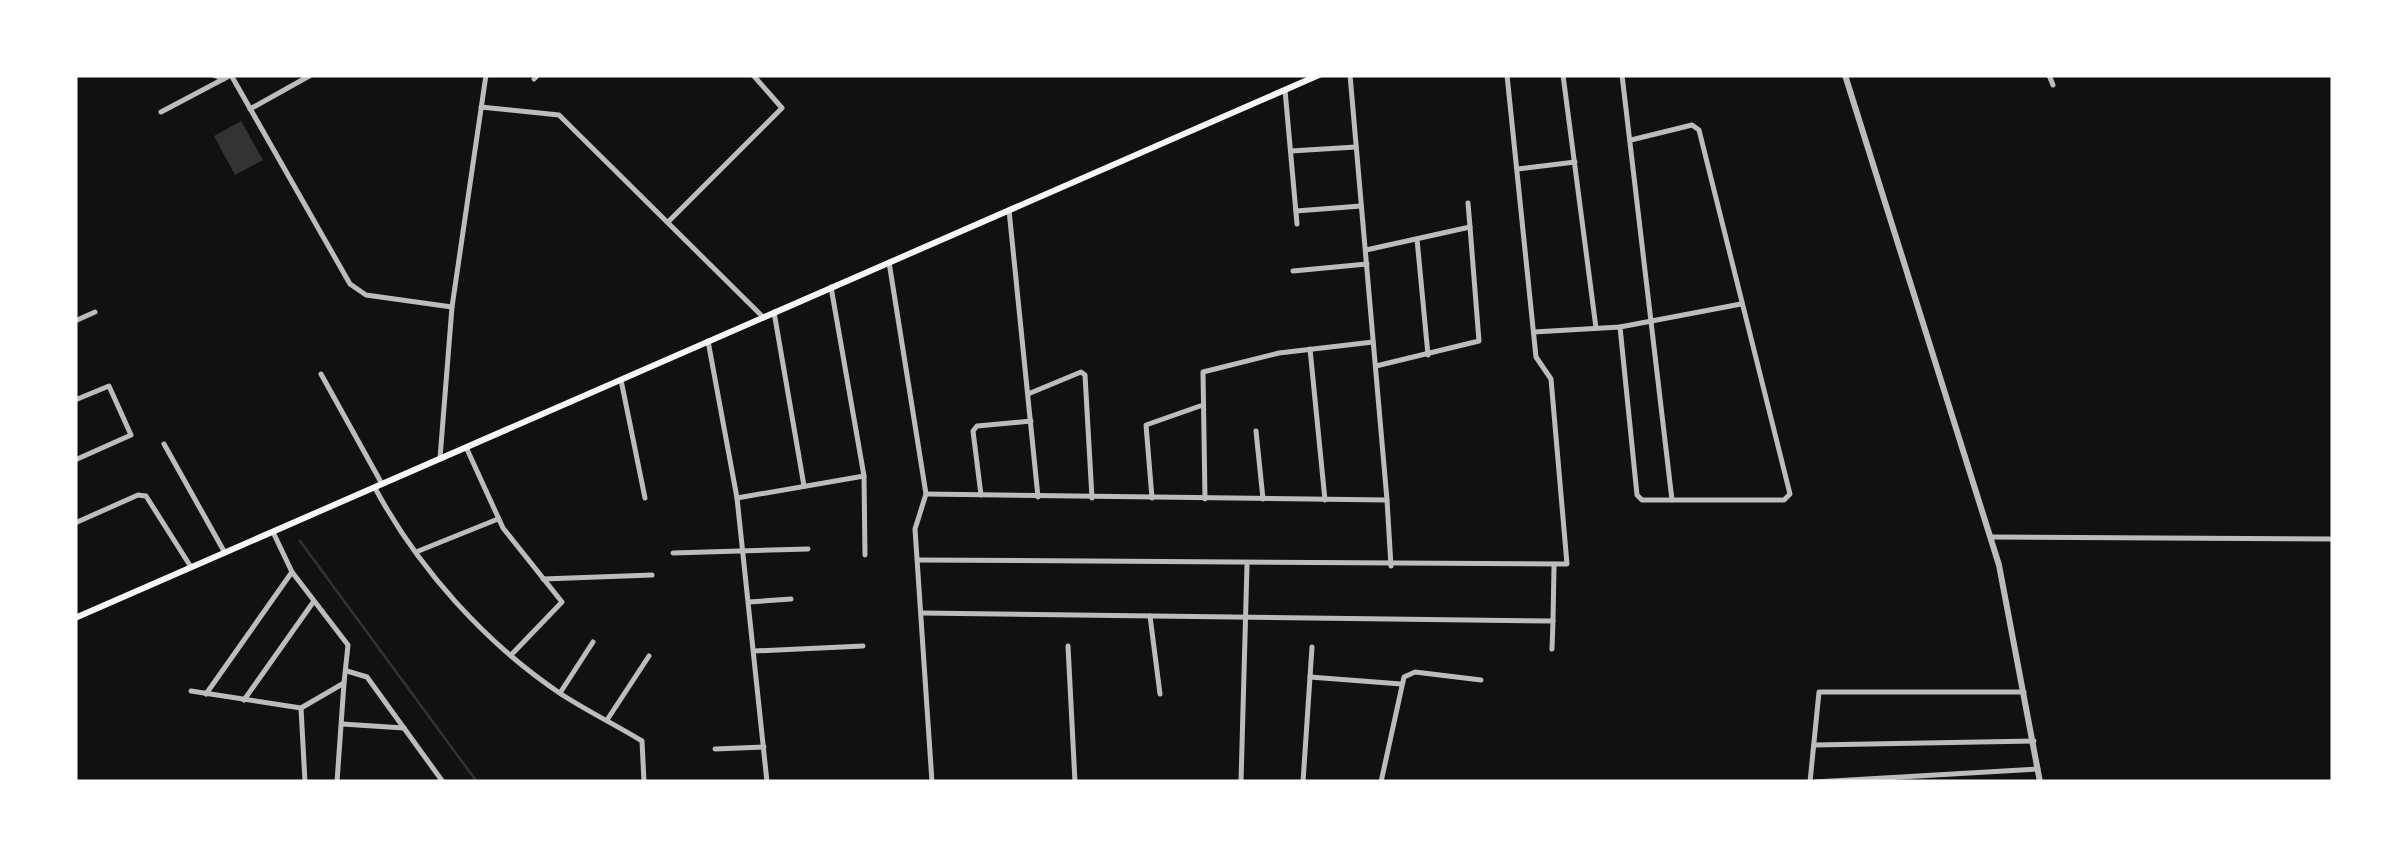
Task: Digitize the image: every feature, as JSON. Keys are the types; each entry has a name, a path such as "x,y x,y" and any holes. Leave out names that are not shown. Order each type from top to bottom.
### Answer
{"main road":[{"path":"75,618 1319,75"}],"street":[{"path":"213,75 228,76"},
{"path":"250,109 311,75"},
{"path":"440,458 452,307 486,75"},
{"path":"668,222 782,108 753,75"},
{"path":"1350,75 1391,566"},
{"path":"918,560 1554,566 1568,560 1551,379 1536,357 1506,75"},
{"path":"1563,75 1596,328"},
{"path":"1622,75 1672,500"},
{"path":"1844,75 1991,537 2040,782"},
{"path":"2049,75 2053,85"},
{"path":"228,76 350,284 366,295 452,307"},
{"path":"160,112 228,76"},
{"path":"1285,90 1297,224"},
{"path":"481,108 558,115 763,317"},
{"path":"1620,326 1636,495 1642,500 1784,500 1790,494 1696,126 1630,140"},
{"path":"1290,152 1356,147"},
{"path":"1517,169 1574,162"},
{"path":"1376,366 1479,341 1468,203"},
{"path":"1296,211 1361,206"},
{"path":"1009,210 1038,497"},
{"path":"1366,250 1470,227"},
{"path":"1417,238 1428,355"},
{"path":"890,262 926,494 915,525 932,782"},
{"path":"1293,270 1367,264"},
{"path":"831,287 864,476 864,555"},
{"path":"1534,332 1620,326 1741,304"},
{"path":"75,321 95,312"},
{"path":"774,312 804,486"},
{"path":"708,341 737,498 767,782"},
{"path":"1205,499 1202,372 1310,349 1373,342"},
{"path":"1310,349 1325,500"},
{"path":"1028,394 1081,372 1085,375 1092,498"},
{"path":"322,374 416,552 458,605 512,654 560,693 646,745 644,782"},
{"path":"621,380 645,498"},
{"path":"75,400 108,386 131,435 75,460"},
{"path":"1152,498 1146,425 1200,406"},
{"path":"981,496 973,431 977,426 1031,421"},
{"path":"1256,431 1263,500"},
{"path":"164,444 224,553"},
{"path":"466,448 498,519 562,602 512,654"},
{"path":"737,498 864,476"},
{"path":"926,494 1387,500"},
{"path":"75,523 142,495 191,567"},
{"path":"416,552 498,519"},
{"path":"274,532 292,572 348,646 338,782"},
{"path":"1991,537 2333,539"},
{"path":"673,554 808,549"},
{"path":"1241,782 1246,564"},
{"path":"1552,649 1554,566"},
{"path":"206,694 292,572"},
{"path":"543,579 652,575"},
{"path":"749,602 791,599"},
{"path":"243,701 314,601"},
{"path":"922,614 1552,621"},
{"path":"1150,616 1151,648 1160,664 1160,694"},
{"path":"560,693 594,642"},
{"path":"754,652 863,646"},
{"path":"1068,646 1075,782"},
{"path":"1303,782 1312,647"},
{"path":"607,720 649,656"},
{"path":"346,671 364,673 443,782"},
{"path":"1381,782 1401,684 1415,672 1481,680"},
{"path":"1310,677 1401,684"},
{"path":"191,692 302,708 344,683"},
{"path":"2024,692 1819,692 1813,782 2038,770"},
{"path":"302,708 304,782"},
{"path":"341,724 404,728"},
{"path":"1814,746 2034,741"},
{"path":"715,748 764,747"}],"shaded area":[{"path":"241,121 263,160 235,175 214,136"}],"waterway":[{"path":"300,541 477,782"}]}
